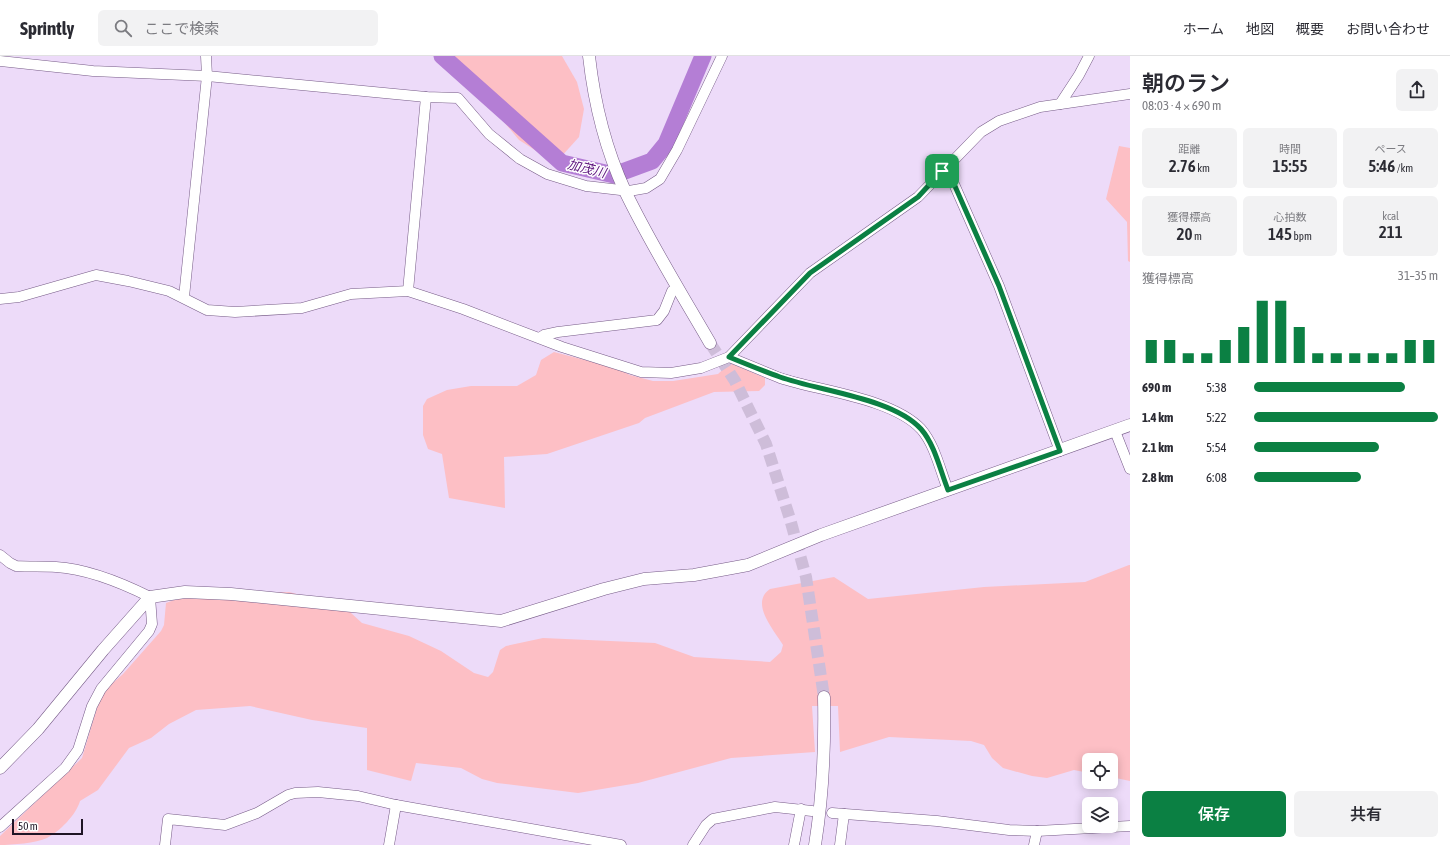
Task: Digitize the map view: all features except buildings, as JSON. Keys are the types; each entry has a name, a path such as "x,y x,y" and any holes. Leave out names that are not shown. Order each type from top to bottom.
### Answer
{"street":[{"path":"184,297 207,76 206,56"},
{"path":"589,56 597,104 610,150 625,190 678,288 710,343"},
{"path":"0,61 93,71 207,76 426,97 458,98 489,134 520,159 547,174 586,186 625,190 646,188 660,179 677,150 722,56"},
{"path":"1060,104 1079,75 1089,56"},
{"path":"0,299 19,297 96,275 169,291 184,297 206,310 236,312 302,308 351,294 408,291 463,309 562,346 641,372 671,373 701,368 729,357 810,273 918,197 981,132 999,121 1040,107 1130,94"},
{"path":"408,291 426,97"},
{"path":"942,171 954,184 999,286 1060,451"},
{"path":"542,338 544,334 657,320 664,312 672,291 678,288"},
{"path":"729,357 780,378 859,399 898,412 921,429 932,447 948,490"},
{"path":"0,555 16,566 57,567 100,576 150,597 185,592 231,594 501,621 597,591 644,579 694,575 748,565 821,535 1130,425"},
{"path":"1115,431 1130,469"},
{"path":"0,768 38,729 103,650 150,597"},
{"path":"0,827 65,768 78,750 92,706 101,689 149,630 152,624 150,597"},
{"path":"816,845 822,803 825,752 824,697"},
{"path":"165,845 168,819 225,825 257,813 295,793 318,792 358,796 396,805 621,845"},
{"path":"389,845 396,805"},
{"path":"694,845 706,825 713,819 775,808 806,810 794,845"},
{"path":"832,813 937,821 989,828 1037,831 1130,826"},
{"path":"840,845 844,814"},
{"path":"1034,845 1037,831"}],"shaded area":[{"path":"449,56 562,56 577,82 584,109 579,137 560,158 546,157 519,140"},
{"path":"1119,146 1130,148 1130,262 1128,261 1127,222 1106,199"},
{"path":"554,352 616,368 630,375 653,381 673,381 718,374 730,363 765,378 765,385 759,391 714,392 645,418 639,423 547,454 504,457 505,508 449,498 442,454 428,449 423,435 423,406 427,399 447,390 471,386 517,386 536,375 541,360"},
{"path":"1130,565 1130,781 1118,778 1118,753 1082,753 1082,772 1074,770 1047,778 1032,776 1003,768 992,758 984,745 971,741 889,737 840,752 838,706 812,706 815,752 731,758 638,783 578,793 497,783 482,779 461,768 416,763 411,781 367,770 367,728 312,720 250,706 196,710 169,724 151,738 129,748 98,790 80,801 71,817 52,835 42,840 0,845 0,836 82,758 99,701 106,689 123,674 161,631 164,625 166,603 174,600 196,596 289,592 347,607 362,623 409,636 441,651 474,673 488,677 493,672 500,650 506,646 543,638 655,643 694,657 770,662 781,652 783,645 766,617 762,602 764,595 770,589 834,577 868,599 984,587 1085,582"}],"waterway":[{"name":"加茂川","path":"442,56 562,163 614,175 652,161 666,144 703,56"}],"tunnel":[{"path":"710,343 735,381 766,444 790,519 806,577 824,697"}],"route":[{"path":"942,171 954,184 959,194 999,286 1060,451 1013,466 948,490 932,447 921,429 911,420 898,412 821,388 780,378 729,357 810,273 918,197 942,171"}]}
